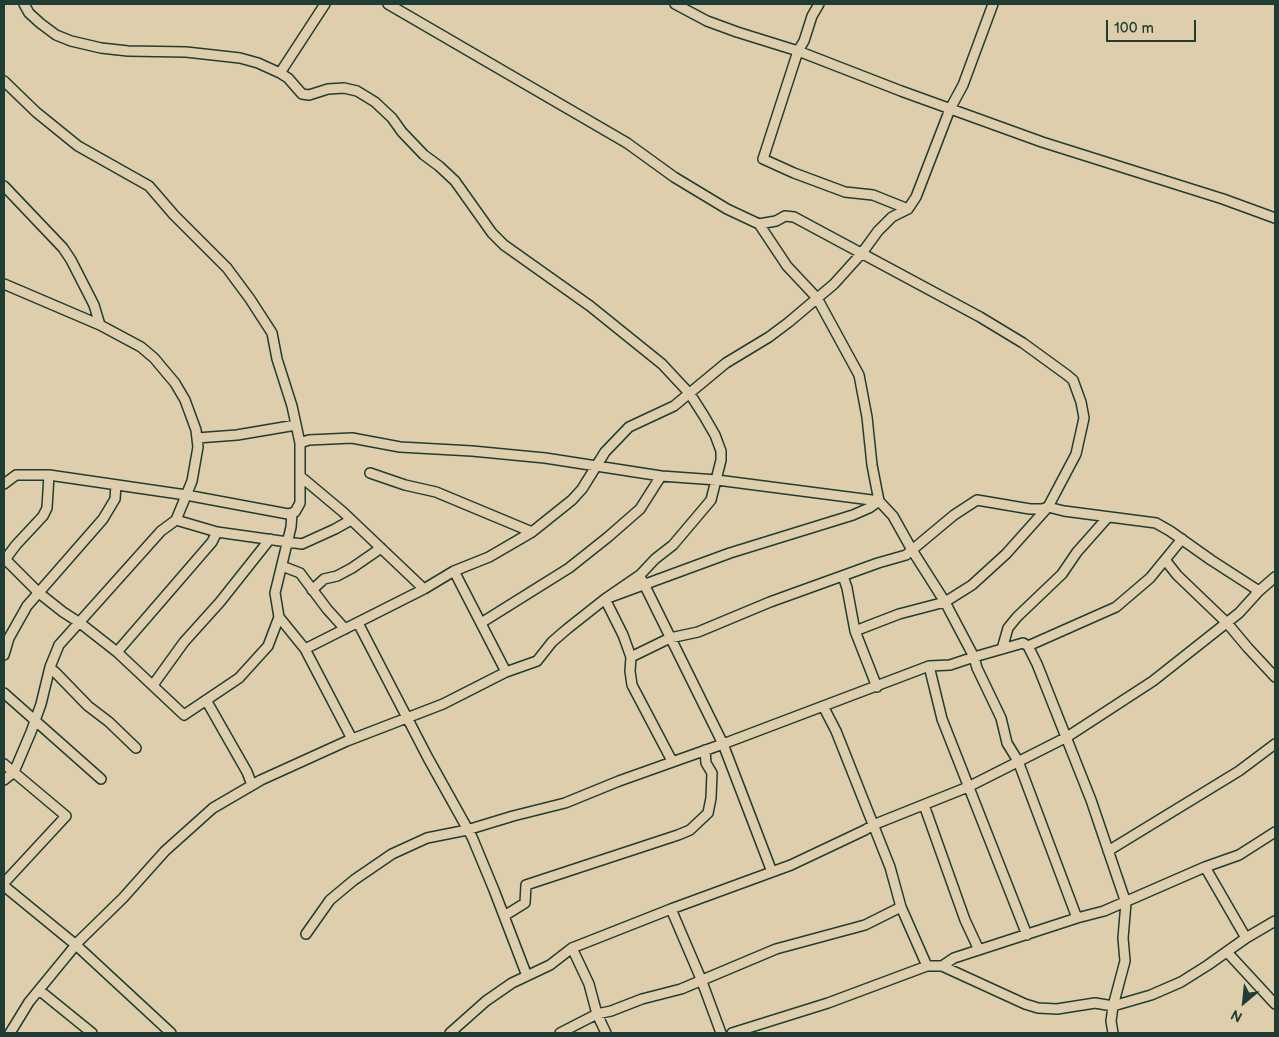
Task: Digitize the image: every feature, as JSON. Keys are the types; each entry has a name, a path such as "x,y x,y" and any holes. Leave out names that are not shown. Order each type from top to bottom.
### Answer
{"street":[{"path":"10,1033 29,1002 76,945 123,898 165,851 213,808 252,785 352,739 408,719 443,704 506,672 537,661 552,642 605,599 640,575 655,559 673,545 711,500 717,480 721,451 704,416 690,394 662,364 590,306 504,245 492,233 456,181 424,156 392,118 375,102 357,91 344,88 302,94 288,78 280,73 258,63 224,55 128,51 102,48 71,41 40,24 24,4"},
{"path":"280,73 325,4"},
{"path":"388,4 627,144 674,177 727,209 759,224 787,266 817,298 859,375 879,501 893,516 945,602 974,657 980,676 1001,718 1007,742 1018,761 1077,918"},
{"path":"675,4 714,24 798,51 1053,146 1223,199 1275,218"},
{"path":"819,4 798,51 763,159 794,174 845,192 873,195 908,209"},
{"path":"305,649 424,590 454,571 489,557 532,532 572,500 582,489 613,442 629,427 674,406 726,363 770,337 834,284 862,253 878,231 892,218 908,209 916,197 950,109 963,85 993,4"},
{"path":"4,81 36,112 78,146 149,186 174,215 227,268 272,333 277,359 300,442 300,502 298,508 292,513 291,527 275,593 279,617 305,649 352,739"},
{"path":"4,186 71,260 94,305 100,325"},
{"path":"759,224 776,221 785,216 794,217 980,317 1023,343 1067,374 1073,380 1081,402 1084,418 1076,454 1048,507 1006,554 972,585 945,602 899,614 855,631"},
{"path":"4,284 100,325 141,348 154,358 185,400 196,430 198,447 194,471 176,520 161,532 59,645 50,668 42,704 14,772 4,780"},
{"path":"197,438 237,435 296,425"},
{"path":"300,442 352,438 400,447 544,458 661,476 717,480 879,501"},
{"path":"370,473 405,485 436,492 532,532"},
{"path":"4,484 16,475 49,475 292,513"},
{"path":"49,475 47,508 43,516 4,559 38,593 117,652 184,715 239,678 268,646 279,617"},
{"path":"300,476 351,520 424,590"},
{"path":"481,623 569,568 608,537 640,509 661,476"},
{"path":"4,655 9,638 27,606 103,520 114,499 116,484"},
{"path":"631,657 670,638 698,632 770,602 906,555 954,515 977,500 1030,509 1048,507 1064,511 1156,523 1259,591"},
{"path":"605,599 730,553 853,515 879,501"},
{"path":"1002,649 1008,628 1062,574 1077,552 1108,517"},
{"path":"176,520 217,532 302,544 351,520"},
{"path":"117,652 208,546 217,532"},
{"path":"153,686 184,642 220,602 270,539"},
{"path":"1028,646 1116,607 1144,584 1166,561 1182,540"},
{"path":"312,590 324,580 352,568 381,548"},
{"path":"1166,561 1227,623 1275,677"},
{"path":"282,566 300,574 345,629"},
{"path":"454,571 506,672"},
{"path":"640,575 723,744 772,872"},
{"path":"843,576 855,631 877,687"},
{"path":"450,1033 486,1001 512,983 550,965 572,948 772,872 839,843 872,825 968,787 1067,737 1153,681 1239,613 1275,577"},
{"path":"605,599 623,634 631,657 630,671 632,684 672,761"},
{"path":"358,623 467,830 504,916 527,976"},
{"path":"306,934 330,900 354,880 392,854 427,838 467,830 565,803 672,761 877,687 928,666 950,665 1020,642 1028,646 1067,737 1126,903 1123,938 1124,961 1111,1021 1114,1033"},
{"path":"928,666 942,719 1027,935"},
{"path":"50,668 88,706 109,722 136,748"},
{"path":"4,693 101,779"},
{"path":"206,700 247,772 252,785"},
{"path":"823,706 836,732 890,867 902,907 927,966"},
{"path":"1108,851 1239,771 1275,744"},
{"path":"504,916 526,903 526,886 690,830 708,813 711,798 712,773 706,763 705,750"},
{"path":"4,764 66,816 4,884 76,945 171,1033"},
{"path":"924,805 965,920 979,950"},
{"path":"942,966 954,958 1126,903 1205,867 1239,855 1263,842 1275,832"},
{"path":"1205,867 1246,938"},
{"path":"560,1033 597,1014 611,1011 642,998 681,989 776,949 865,925 902,907"},
{"path":"671,909 701,979 721,1033"},
{"path":"732,1033 828,1004 927,966 942,966 1025,1004 1038,1008 1057,1009 1095,1003 1113,1006 1151,995 1181,982 1246,938 1275,921"},
{"path":"572,948 589,984 597,1014 606,1033"},
{"path":"1227,952 1275,1004"},
{"path":"39,990 92,1033"}]}
